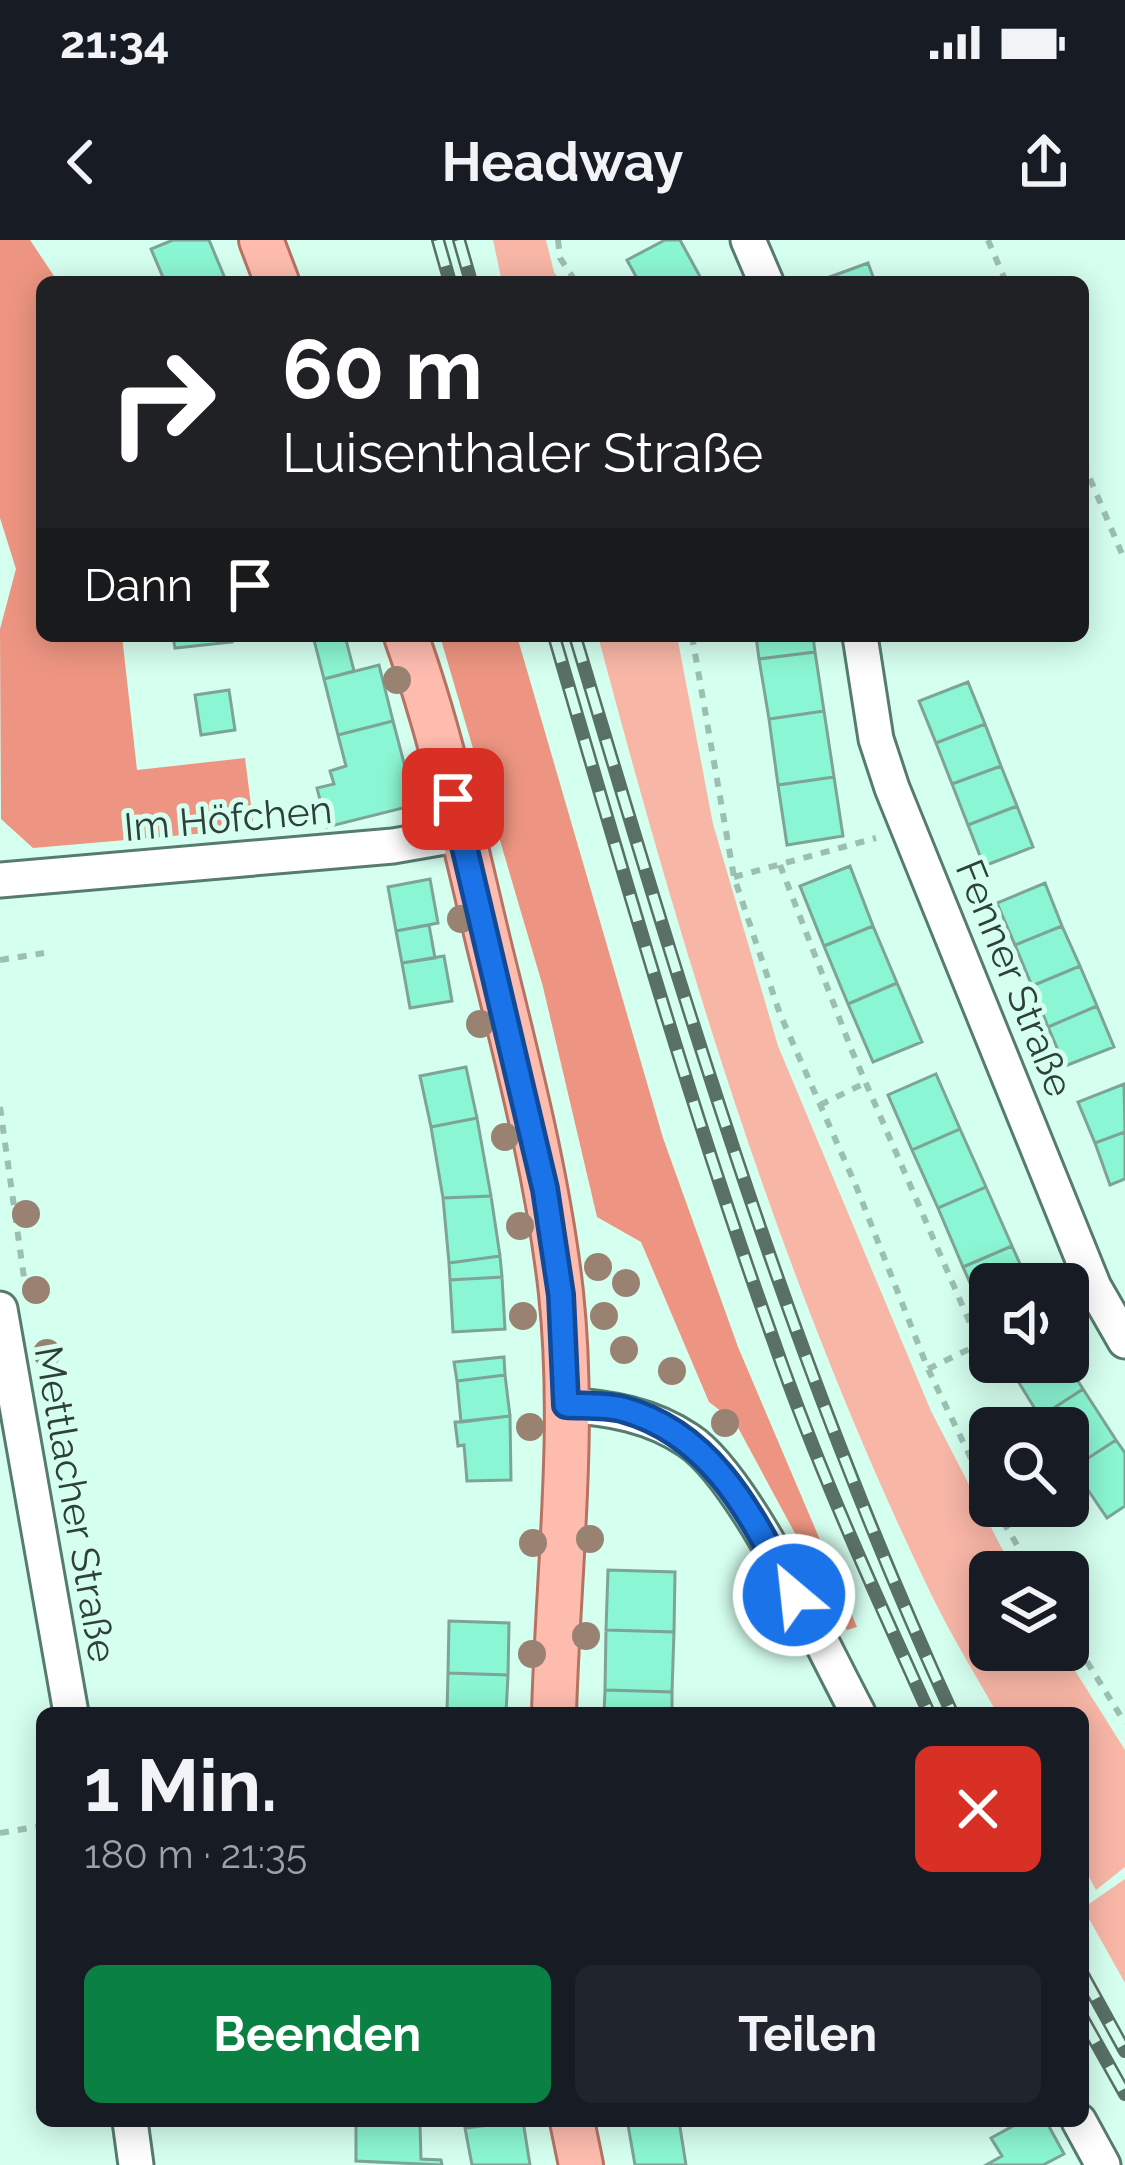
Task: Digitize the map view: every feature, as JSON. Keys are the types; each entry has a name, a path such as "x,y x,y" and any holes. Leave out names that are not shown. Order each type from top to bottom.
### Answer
{"main road":[{"path":"261,240 275,276"},
{"path":"408,642 427,694 462,834 545,1189 561,1295 566,1405 554,1707"},
{"path":"573,2127 581,2165"}],"street":[{"path":"748,240 763,276"},
{"name":"Fenner Straße","path":"861,642 876,739 907,828 1094,1287 1125,1341"},
{"name":"Im Höfchen","path":"0,880 393,846 462,834"},
{"name":"Mettlacher Straße","path":"0,1309 69,1707"},
{"path":"566,1405 622,1409 690,1440 751,1516 855,1707"},
{"path":"131,2127 136,2165"},
{"path":"1082,2127 1102,2165"}],"path":[{"path":"558,240 560,258 572,276"},
{"path":"988,240 1003,276"},
{"path":"1089,476 1125,561"},
{"path":"693,642 734,877 797,1059 969,1454"},
{"path":"734,877 860,843"},
{"path":"780,865 969,1321"},
{"path":"0,959 44,952"},
{"path":"820,1105 867,1082"},
{"path":"928,1369 969,1349"},
{"path":"1089,1665 1125,1723"},
{"path":"0,1833 36,1827"}],"shaded area":[{"path":"0,240 30,240 54,276 36,276 36,642 123,642 137,770 245,758 254,829 33,848 1,819 0,629 16,569 0,518"},
{"path":"493,240 546,240 557,276 501,276"},
{"path":"442,642 519,642 663,1138 738,1347 857,1627 847,1630 735,1422 709,1402 641,1242 597,1217 543,987"},
{"path":"600,642 678,642 713,824 778,1046 931,1411 969,1485 969,1527 991,1527 1003,1551 969,1551 969,1663 878,1478 829,1361 703,1002"},
{"path":"974,1671 1075,1671 1125,1750 1125,1867 1096,1890 1089,1877 1089,1707 994,1707"},
{"path":"1125,1879 1125,1983 1089,1919 1089,1904"}],"building":[{"path":"173,240 209,240 224,276 162,276 151,249"},
{"path":"665,240 680,240 700,276 636,276 627,260"},
{"path":"868,263 873,276 832,276"},
{"path":"174,642 232,642 175,648"},
{"path":"315,642 347,642 354,671 324,679"},
{"path":"757,642 814,642 815,652 759,659"},
{"path":"815,652 824,711 769,719 759,659"},
{"path":"379,665 393,721 338,735 324,679"},
{"path":"968,682 985,724 936,743 919,701"},
{"path":"229,690 235,730 201,735 195,695"},
{"path":"824,711 834,777 778,785 769,719"},
{"path":"393,721 415,805 327,827 317,788 334,784 330,771 346,766 338,735"},
{"path":"985,724 1001,766 952,784 936,743"},
{"path":"1001,766 1017,806 968,825 952,784"},
{"path":"834,777 843,836 787,845 778,785"},
{"path":"1017,806 1033,847 984,866 968,825"},
{"path":"850,866 873,926 824,946 800,886"},
{"path":"430,879 438,923 396,931 388,887"},
{"path":"1045,883 1062,926 1015,945 997,903"},
{"path":"429,925 435,958 402,963 396,931"},
{"path":"873,926 897,983 848,1004 824,946"},
{"path":"1062,926 1080,966 1032,986 1015,945"},
{"path":"444,956 452,1001 410,1008 402,963"},
{"path":"1080,966 1097,1006 1048,1027 1032,986"},
{"path":"897,983 922,1042 873,1062 848,1004"},
{"path":"1097,1006 1114,1047 1065,1066 1048,1027"},
{"path":"466,1067 477,1118 431,1127 420,1076"},
{"path":"936,1074 960,1129 912,1150 888,1095"},
{"path":"1124,1084 1125,1132 1095,1143 1078,1102"},
{"path":"477,1118 491,1196 443,1198 431,1127"},
{"path":"960,1129 986,1187 938,1208 912,1150"},
{"path":"1125,1132 1125,1179 1110,1185 1095,1143"},
{"path":"986,1187 1012,1246 963,1267 938,1208"},
{"path":"491,1196 500,1256 449,1263 443,1198"},
{"path":"1012,1246 1020,1263 972,1263"},
{"path":"500,1256 502,1277 450,1280 449,1263"},
{"path":"502,1277 505,1329 453,1332 450,1280"},
{"path":"504,1357 505,1375 457,1381 454,1362"},
{"path":"505,1375 510,1416 461,1422 457,1381"},
{"path":"1019,1383 1079,1383 1083,1389 1055,1407 1034,1407"},
{"path":"1083,1389 1116,1440 1089,1458 1089,1407 1055,1407"},
{"path":"510,1416 511,1480 467,1481 464,1445 458,1446 455,1422"},
{"path":"1116,1440 1125,1453 1125,1506 1107,1518 1089,1492 1089,1458"},
{"path":"608,1570 675,1572 674,1632 606,1630"},
{"path":"449,1621 509,1623 508,1675 448,1673"},
{"path":"606,1630 674,1632 672,1692 605,1690"},
{"path":"448,1673 508,1675 506,1707 447,1707"},
{"path":"605,1690 672,1692 672,1707 604,1707"},
{"path":"356,2127 420,2127 421,2159 441,2160 442,2165 356,2161"},
{"path":"524,2127 530,2165 472,2165 465,2128"},
{"path":"628,2127 680,2127 686,2165 635,2165"},
{"path":"1011,2127 1049,2127 1064,2154 1043,2165 986,2165 1002,2156 991,2138"}],"railway":[{"path":"438,240 448,276"},
{"path":"459,240 469,276"},
{"path":"556,642 744,1255 828,1483 926,1707"},
{"path":"577,642 700,1046 791,1316 894,1582 949,1707"},
{"path":"1089,1986 1125,2051"},
{"path":"1089,2030 1125,2094"}],"route":[{"path":"453,799 545,1189 561,1295 566,1405 622,1409 690,1440 751,1516 794,1595"}]}
